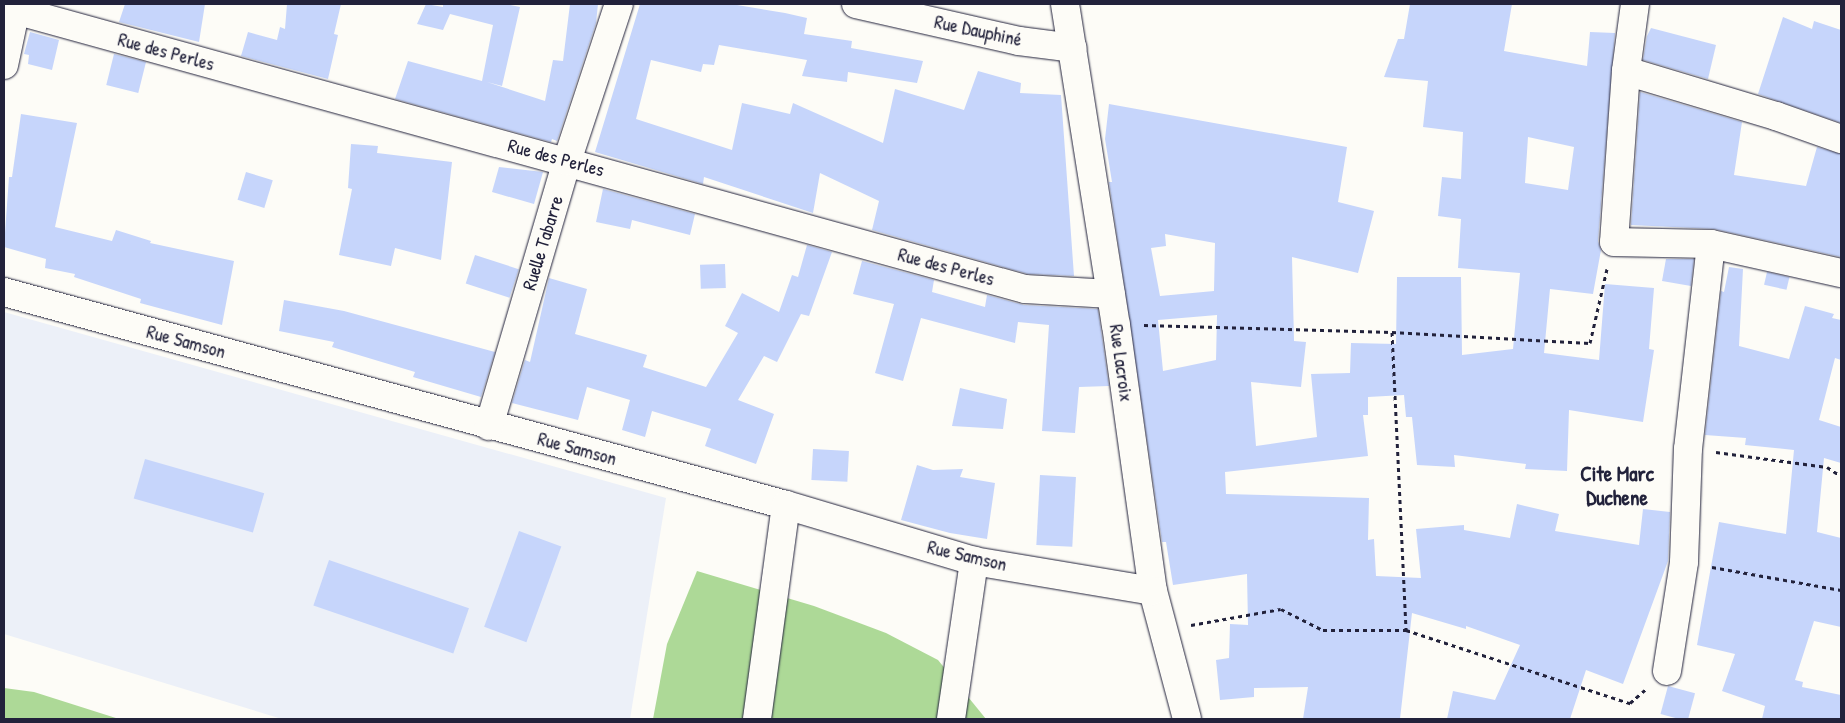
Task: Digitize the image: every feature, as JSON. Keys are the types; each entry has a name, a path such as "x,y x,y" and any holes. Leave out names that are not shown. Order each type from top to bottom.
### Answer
{"street":[{"name":"Ruelle Tabarre","path":"488,426 567,161 619,4"},
{"name":"Rue Dauphiné","path":"856,4 1019,41 1073,48"},
{"name":"Rue Lacroix","path":"1065,4 1116,325 1153,590 1187,719"},
{"path":"1635,4 1626,71 1614,242 1711,244 1841,273"},
{"name":"Rue des Perles","path":"12,7 1025,289 1111,294"},
{"path":"4,65 12,7"},
{"path":"1626,71 1776,116 1841,139"},
{"path":"1667,671 1684,562 1688,449 1711,244"},
{"name":"Rue Samson","path":"4,292 786,506 974,561 1153,590"},
{"path":"757,719 786,506"},
{"path":"951,719 974,561"}],"path":[{"path":"1116,325 1392,332 1590,342 1614,242"},
{"path":"1392,332 1406,630"},
{"path":"1688,449 1826,466 1841,476"},
{"path":"1684,562 1841,590"},
{"path":"1165,630 1281,608 1323,630 1406,630 1630,703 1667,671"}],"shaded area":[{"path":"4,312 666,498 630,719 282,719 4,634"}],"green space":[{"path":"697,571 814,606 886,633 938,660 986,719 653,719 667,644"},
{"path":"4,688 34,692 119,719 4,719"}],"building":[{"path":"125,4 205,4 199,42 119,22"},
{"path":"287,4 341,4 334,34 338,35 328,79 241,56 248,32 277,40 280,27 285,29"},
{"path":"426,4 443,7 443,4 505,4 520,7 502,86 487,82 545,101 553,60 563,61 570,4 598,4 596,23 557,141 552,139 551,142 395,99 408,61 482,81 493,25 450,14 443,30 417,24"},
{"path":"640,4 731,4 785,13 807,18 804,34 852,41 851,48 923,61 917,83 848,72 847,82 802,76 807,60 719,45 714,65 703,64 701,72 651,60 636,119 732,150 742,103 790,114 793,103 883,143 895,89 964,110 978,71 1021,83 1020,93 1061,95 1074,276 1028,274 872,230 879,201 820,173 813,213 704,177 703,184 595,152"},
{"path":"1410,4 1512,4 1504,51 1587,66 1590,32 1615,33 1598,241 1601,250 1593,294 1550,289 1544,353 1599,360 1605,284 1654,288 1649,349 1654,350 1643,422 1569,410 1567,471 1525,469 1526,464 1454,455 1455,467 1417,465 1412,417 1406,417 1404,395 1368,397 1368,415 1363,415 1368,456 1225,472 1226,494 1369,498 1368,540 1374,539 1376,576 1421,578 1416,529 1464,525 1464,530 1510,538 1517,504 1559,514 1555,531 1639,545 1643,509 1670,512 1668,561 1623,684 1586,670 1570,719 1447,719 1453,691 1495,700 1520,645 1466,626 1466,629 1412,613 1400,719 1303,719 1308,687 1254,688 1254,697 1220,700 1216,660 1229,658 1230,624 1248,625 1247,574 1173,585 1166,542 1162,542 1109,182 1112,182 1105,139 1109,104 1347,147 1338,202 1374,211 1358,273 1292,257 1294,341 1306,342 1301,387 1251,382 1256,446 1317,437 1311,374 1350,373 1351,343 1396,344 1397,277 1461,277 1462,355 1513,349 1520,273 1458,268 1461,219 1438,216 1442,177 1461,179 1463,132 1423,127 1428,81 1384,77 1398,39 1404,39","holes":["1528,137 1574,147 1568,190 1525,183","1165,234 1215,243 1214,291 1160,296 1151,248 1166,246","1217,315 1216,360 1163,371 1158,320"]},
{"path":"1783,17 1812,29 1814,21 1841,30 1841,123 1758,94"},
{"path":"1651,28 1716,45 1708,79 1643,60 1647,36"},
{"path":"30,32 59,40 52,70 28,64 29,55 24,54"},
{"path":"114,54 146,62 138,93 106,85"},
{"path":"1640,92 1742,122 1734,175 1806,186 1817,147 1841,154 1841,257 1714,229 1631,225"},
{"path":"21,114 77,123 55,227 112,241 116,230 151,241 150,243 234,261 222,325 140,303 141,299 74,277 75,274 45,268 46,259 4,247 9,177 12,177"},
{"path":"351,144 378,146 377,153 452,162 441,260 395,248 391,266 339,255 352,189 348,188"},
{"path":"499,167 543,172 534,204 492,192"},
{"path":"246,172 273,180 264,208 238,200"},
{"path":"603,189 695,214 690,235 632,220 630,229 596,222"},
{"path":"807,245 832,252 809,316 801,314 777,362 764,356 738,400 774,414 756,464 705,446 711,429 652,411 645,437 622,430 630,400 587,387 578,420 512,403 525,360 530,362 549,278 587,289 575,334 647,355 643,367 706,387 738,333 725,326 742,293 779,312 792,275 798,277"},
{"path":"475,255 519,269 509,298 466,284"},
{"path":"1666,259 1694,259 1691,286 1662,281"},
{"path":"862,261 934,280 932,292 985,307 987,295 1024,305 1098,309 1109,386 1079,387 1075,433 1042,431 1049,325 1018,322 1015,343 921,318 903,381 875,373 894,304 853,294"},
{"path":"725,264 726,288 701,289 700,265"},
{"path":"1729,267 1743,269 1739,346 1789,359 1805,306 1834,314 1832,318 1841,320 1841,360 1835,358 1819,420 1841,427 1841,463 1824,458 1817,532 1841,538 1841,627 1814,621 1795,680 1803,682 1802,687 1841,695 1841,719 1762,719 1765,706 1722,691 1735,654 1697,645 1719,522 1786,534 1794,450 1745,445 1746,438 1705,435 1721,291 1724,292"},
{"path":"1767,272 1789,277 1786,290 1764,285"},
{"path":"284,300 344,311 495,352 481,397 413,377 415,372 332,347 334,342 279,331"},
{"path":"960,388 1007,399 1003,429 952,426"},
{"path":"813,449 849,451 847,482 811,480"},
{"path":"145,459 264,493 253,533 134,498"},
{"path":"917,465 933,470 963,469 960,477 995,483 987,539 950,533 901,520"},
{"path":"1040,475 1076,477 1072,547 1036,545"},
{"path":"519,531 561,546 526,642 484,627"},
{"path":"329,560 469,608 453,654 313,605"},
{"path":"1668,686 1695,693 1688,719 1679,719 1660,714"}],"district":[{"name":"Cite Marc Duchene","path":"1617,486"}]}
